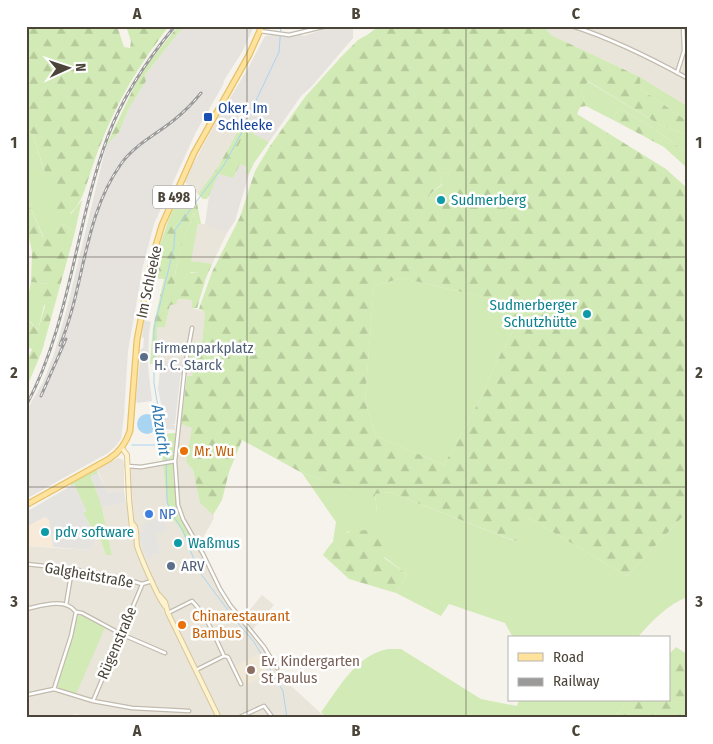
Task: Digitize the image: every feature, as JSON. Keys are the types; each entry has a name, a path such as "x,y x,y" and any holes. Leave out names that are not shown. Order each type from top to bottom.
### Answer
{"main road":[{"name":"Im Schleeke","path":"122,448 130,430 137,340 153,255 162,225 194,153 261,29"},
{"path":"26,504 109,459 122,448 127,455 128,492 133,531 143,562 219,718"}],"street":[{"path":"261,29 270,33 284,35 327,26"},
{"path":"572,26 643,54 687,78"},
{"path":"677,73 684,51 683,26"},
{"path":"192,328 185,366 175,461 178,505 183,519 220,589 230,605 264,647 277,668"},
{"path":"127,466 142,467 175,461"},
{"name":"Galgheitstraße","path":"26,564 72,569 122,578 142,584 152,581"},
{"path":"66,604 72,569"},
{"name":"Rügenstraße","path":"93,701 142,584"},
{"path":"168,613 192,601 201,611 224,656 228,657 241,684"},
{"path":"26,609 56,603 66,604 74,608 76,612 71,636 54,689"},
{"path":"76,612 82,612 121,634 165,653"},
{"path":"196,670 224,656"},
{"path":"26,695 54,689 93,701 132,708 189,710"},
{"path":"238,718 264,706 273,718"}],"shaded area":[{"path":"184,26 254,26 242,52 223,82 196,132 154,224 143,266 128,351 121,439 108,453 26,499 26,411 43,382 54,354 106,146 120,131 128,110 146,81 145,75"},
{"path":"544,26 687,26 687,106 640,77 551,35"},
{"path":"331,27 353,29 353,38 312,86 301,96 269,142 218,118 265,36 285,37 298,34 304,36"},
{"path":"218,118 240,127 218,167 198,194 184,181"},
{"path":"240,164 247,167 245,172 249,174 235,221 227,233 205,224 209,196 219,174 233,178"},
{"path":"198,224 208,224 227,233 212,264 190,261"},
{"path":"178,299 193,300 192,308 205,312 202,342 192,342 189,363 194,364 192,376 180,375 181,362 157,359 157,327 165,327 170,305"},
{"name":"Firmenparkplatz H. C. Starck","path":"144,320 151,322 148,365 152,401 137,403 141,349 143,348 144,338 142,337"},
{"path":"161,360 182,362 175,424 172,424 175,425 175,430 166,429 158,389"},
{"path":"181,424 193,428 186,462 193,470 200,503 214,518 199,545 221,588 244,617 262,595 274,605 253,629 286,681 326,718 83,718 78,714 50,718 26,718 26,546 89,550 99,536 106,555 112,555 102,507 131,502 129,464 143,465 163,462 168,513 180,528 190,550 193,540 178,515 173,476 176,433","holes":["77,617 105,628 84,673 73,636"]},
{"path":"118,458 123,460 124,464 124,491 108,493 97,469"},
{"path":"98,473 108,493 124,491 126,503 102,507 91,476"},
{"path":"74,484 86,510 83,513 97,538 89,550 53,547 49,520 45,517 26,527 26,512"},
{"path":"167,515 169,520 164,522 167,530 156,534 158,539 156,540 161,553 152,555 153,557 147,559 139,533 144,531 142,526 145,523"},
{"path":"45,517 49,520 53,547 26,546 26,527"},
{"name":"Ev. Kindergarten St Paulus","path":"259,654 269,674 243,686 233,667"}],"green space":[{"path":"26,26 117,26 124,47 130,48 131,41 126,26 169,26 123,95 98,150 82,197 71,213 65,217 56,208 33,135 26,130"},
{"path":"178,26 184,26 145,75 146,81 128,110 120,131 106,146 136,83 150,61"},
{"path":"379,26 544,26 551,35 640,77 641,89 687,121 687,135 660,125 588,81 581,91 586,106 580,107 577,114 666,169 687,188 687,458 685,459 687,462 687,512 627,576 529,518 518,542 389,492 375,494 377,512 351,489 302,473 242,440 229,472 222,500 213,515 200,503 193,470 186,462 192,428 181,424 187,376 192,376 194,365 189,363 192,342 202,342 205,312 199,309 212,272 240,217 255,171 270,146 305,97 358,40","holes":["444,173 448,174 451,182 449,192 435,203 429,195 442,184 441,176","402,278 487,298 515,326 491,373 483,394 444,465 376,436 365,401 374,286"]},
{"path":"640,77 687,106 687,121 641,89"},
{"path":"587,81 660,125 687,135 687,153 653,128 620,109 614,115 617,122 586,106 581,91"},
{"path":"620,109 653,128 687,153 687,168 664,147 617,122 614,115"},
{"path":"240,127 246,130 235,152 254,163 249,174 245,173 247,167 240,164 233,178 219,174 207,199 203,199 198,194 218,167"},
{"path":"26,130 33,135 44,171 71,214 82,200 75,232 63,224 44,238 26,197"},
{"path":"246,130 269,142 254,163 234,152"},
{"path":"444,173 448,174 452,182 449,192 435,203 429,195 442,185 441,175"},
{"path":"183,187 196,198 201,224 198,224 194,213 177,261 175,290 179,290 186,275 202,272 207,263 212,264 197,308 192,308 192,300 178,299 176,304 170,305 165,327 157,327 157,364 150,364 153,327 164,279 151,278 164,232"},
{"path":"26,197 43,237 63,224 75,232 42,351 26,389 26,363 32,349 27,347 26,350 26,321 29,321 38,330 45,306 41,299 49,284 31,282 32,252 26,222"},
{"path":"194,213 198,224 191,261 207,263 203,272 191,272 179,291 175,290 177,261"},
{"path":"402,278 487,298 515,326 491,373 483,394 444,465 376,436 365,401 374,286"},
{"path":"31,282 49,284 38,330 30,321 26,321 26,309"},
{"path":"176,433 173,476 178,515 193,540 191,551 180,528 168,513 160,434"},
{"path":"97,469 98,473 91,477 101,503 112,555 106,555 99,536 97,538 83,513 86,511 74,484 71,486 70,484"},
{"path":"302,473 351,489 377,511 375,494 389,492 517,542 529,518 627,576 687,512 687,597 666,609 639,636 512,636 505,623 449,604 441,616 396,593 407,574 349,531 333,541 336,522"},
{"path":"368,530 390,547 384,558 407,574 396,593 349,579 323,555 332,542 341,535 352,531"},
{"path":"80,614 105,628 76,694 57,689 77,617"},
{"path":"676,647 687,654 687,718 614,718 626,702 670,702 670,653"},
{"path":"388,649 401,649 481,699 517,706 518,702 626,702 614,718 326,718 321,712 342,683 357,665 377,652"}],"water":[{"path":"147,414 154,417 157,424 154,431 147,434 140,431 137,424 140,417"}],"waterway":[{"name":"Abzucht","path":"251,111 279,52 281,26"},
{"name":"Abzucht","path":"242,132 224,165 175,230 174,247 154,329 154,383 166,454 167,502 183,531 198,570 254,642 283,691 287,718"},
{"path":"132,445 163,445"}],"railway":[{"path":"26,406 41,374 53,341 97,170 108,136 121,107 137,79 175,26"},
{"path":"60,345 75,299 92,229 108,185 132,151 178,117 201,93"},
{"path":"41,396 66,339"}],"place":[{"name":"Oker, Im Schleeke","path":"208,117"},
{"name":"Sudmerberg","path":"441,200"},
{"name":"Sudmerberger Schutzhütte","path":"587,314"},
{"name":"Firmenparkplatz H. C. Starck","path":"144,357"},
{"name":"Mr. Wu","path":"184,451"},
{"name":"NP","path":"149,514"},
{"name":"pdv software","path":"45,532"},
{"name":"Waßmus","path":"178,543"},
{"name":"ARV","path":"171,566"},
{"name":"Chinarestaurant Bambus","path":"182,625"},
{"name":"Ev. Kindergarten St Paulus","path":"251,670"}]}
